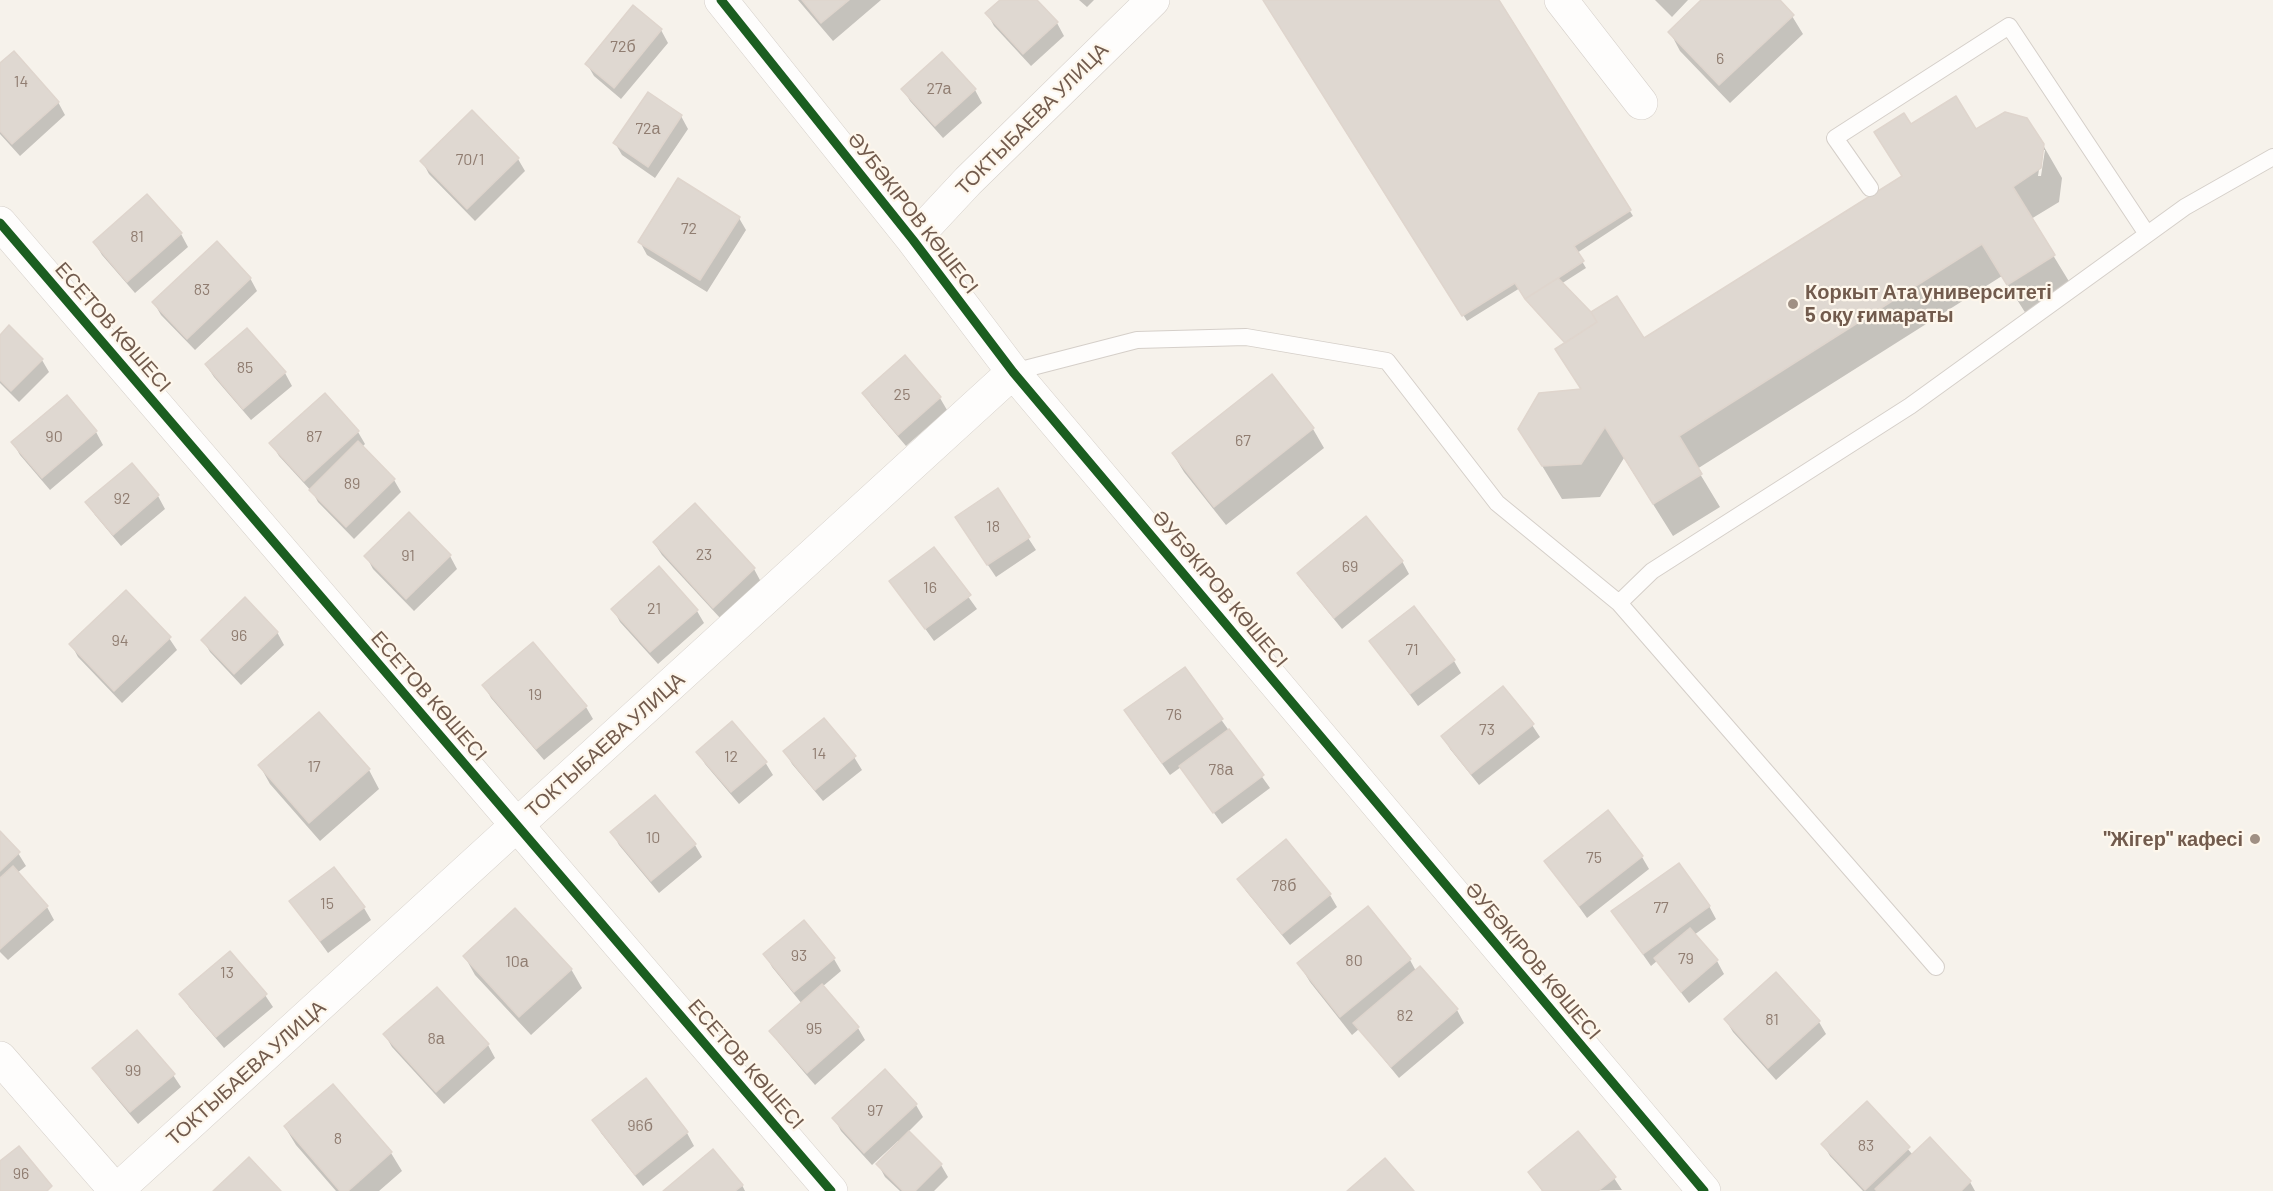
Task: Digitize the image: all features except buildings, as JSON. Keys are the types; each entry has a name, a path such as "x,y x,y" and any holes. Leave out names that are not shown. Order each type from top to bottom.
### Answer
{"street":[{"name":"ӘУБӘКІРОВ КӨШЕСІ","path":"721,0 913,240 1013,372 1704,1191"},
{"name":"ТОКТЫБАЕВА УЛИЦА","path":"913,240 968,181 1154,0"},
{"path":"1561,0 1641,103"},
{"name":"ЕСЕТОВ КӨШЕСІ","path":"0,223 831,1191"},
{"name":"ТОКТЫБАЕВА УЛИЦА","path":"116,1191 1013,372"},
{"path":"0,1058 116,1191"}],"lane":[{"path":"1870,188 1836,138 2009,26 2147,234"},
{"path":"1619,603 1652,571 1910,406 2185,207 2273,157"},
{"path":"1013,372 1137,340 1246,337 1387,361 1497,503 1619,603 1936,967"}],"cycle path":[{"path":"721,0 913,240 1013,372 1704,1191"},
{"path":"0,223 831,1191"}],"place":[{"name":"Коркыт Ата университеті 5 оқу ғимараты","path":"1793,304"},
{"name":"\"Жігер\" кафесі","path":"2255,839"}]}
